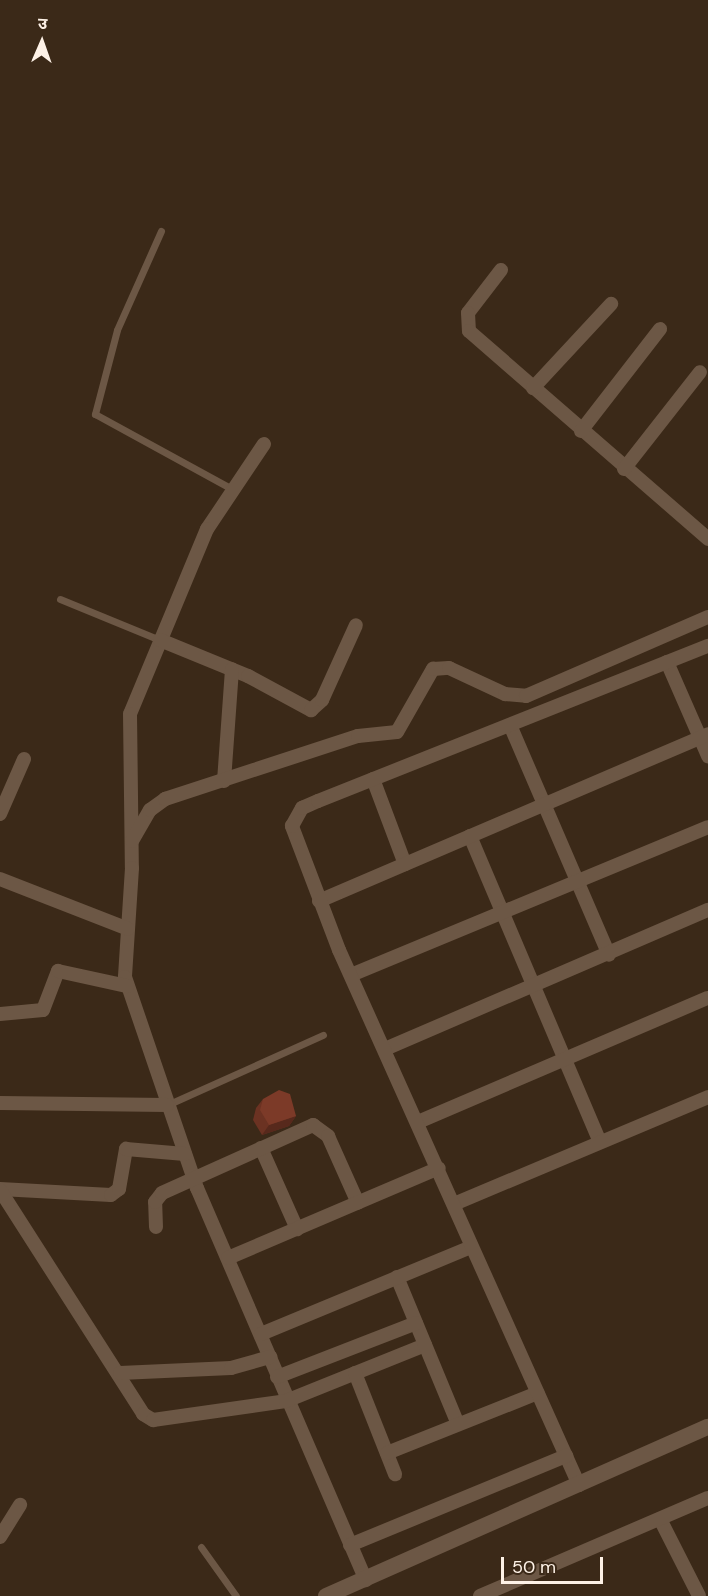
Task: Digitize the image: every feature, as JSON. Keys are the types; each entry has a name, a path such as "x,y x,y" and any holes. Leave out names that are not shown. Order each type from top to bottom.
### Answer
{"street":[{"path":"501,270 468,313 466,326 580,431 708,538"},
{"path":"533,388 611,304"},
{"path":"580,431 660,329"},
{"path":"624,469 700,372"},
{"path":"264,444 207,529 130,714 132,841 127,986 194,1180 261,1334 286,1401 366,1580"},
{"path":"132,841 156,804 358,736 397,732 433,669 449,668 505,694 526,696 708,616"},
{"path":"160,640 232,669 311,710 322,700 356,625"},
{"path":"579,1485 471,1247 439,1168 319,901 294,840 295,816 373,779 708,646"},
{"path":"667,662 704,736 708,756"},
{"path":"224,781 232,669"},
{"path":"510,725 575,883 609,955"},
{"path":"319,901 704,736"},
{"path":"0,814 24,759"},
{"path":"373,779 405,864"},
{"path":"351,975 503,914 708,827"},
{"path":"470,836 600,1142"},
{"path":"0,879 128,929"},
{"path":"385,1049 534,989 708,910"},
{"path":"0,1014 43,1010 58,971 127,986"},
{"path":"418,1122 708,998"},
{"path":"454,1204 708,1097"},
{"path":"0,1103 167,1105"},
{"path":"156,1227 158,1197 307,1126 320,1127 358,1203"},
{"path":"261,1148 297,1229"},
{"path":"0,1190 111,1195 119,1189 126,1149 184,1154"},
{"path":"228,1258 439,1168"},
{"path":"0,1190 120,1373 143,1414 153,1420 286,1401 425,1345"},
{"path":"261,1334 471,1247"},
{"path":"398,1277 458,1424"},
{"path":"277,1377 416,1323"},
{"path":"120,1373 231,1368 270,1357"},
{"path":"355,1373 395,1474"},
{"path":"387,1453 538,1393"},
{"path":"326,1596 708,1427"},
{"path":"350,1545 566,1456"},
{"path":"480,1596 708,1498"},
{"path":"0,1537 20,1505"},
{"path":"660,1519 699,1596"}],"lane":[{"path":"161,231 117,330 94,414 232,489"},
{"path":"60,598 160,640"},
{"path":"167,1105 323,1035"},
{"path":"201,1547 236,1596"}],"building":[{"path":"279,1090 290,1094 296,1116 269,1125 260,1110 263,1099"}]}
